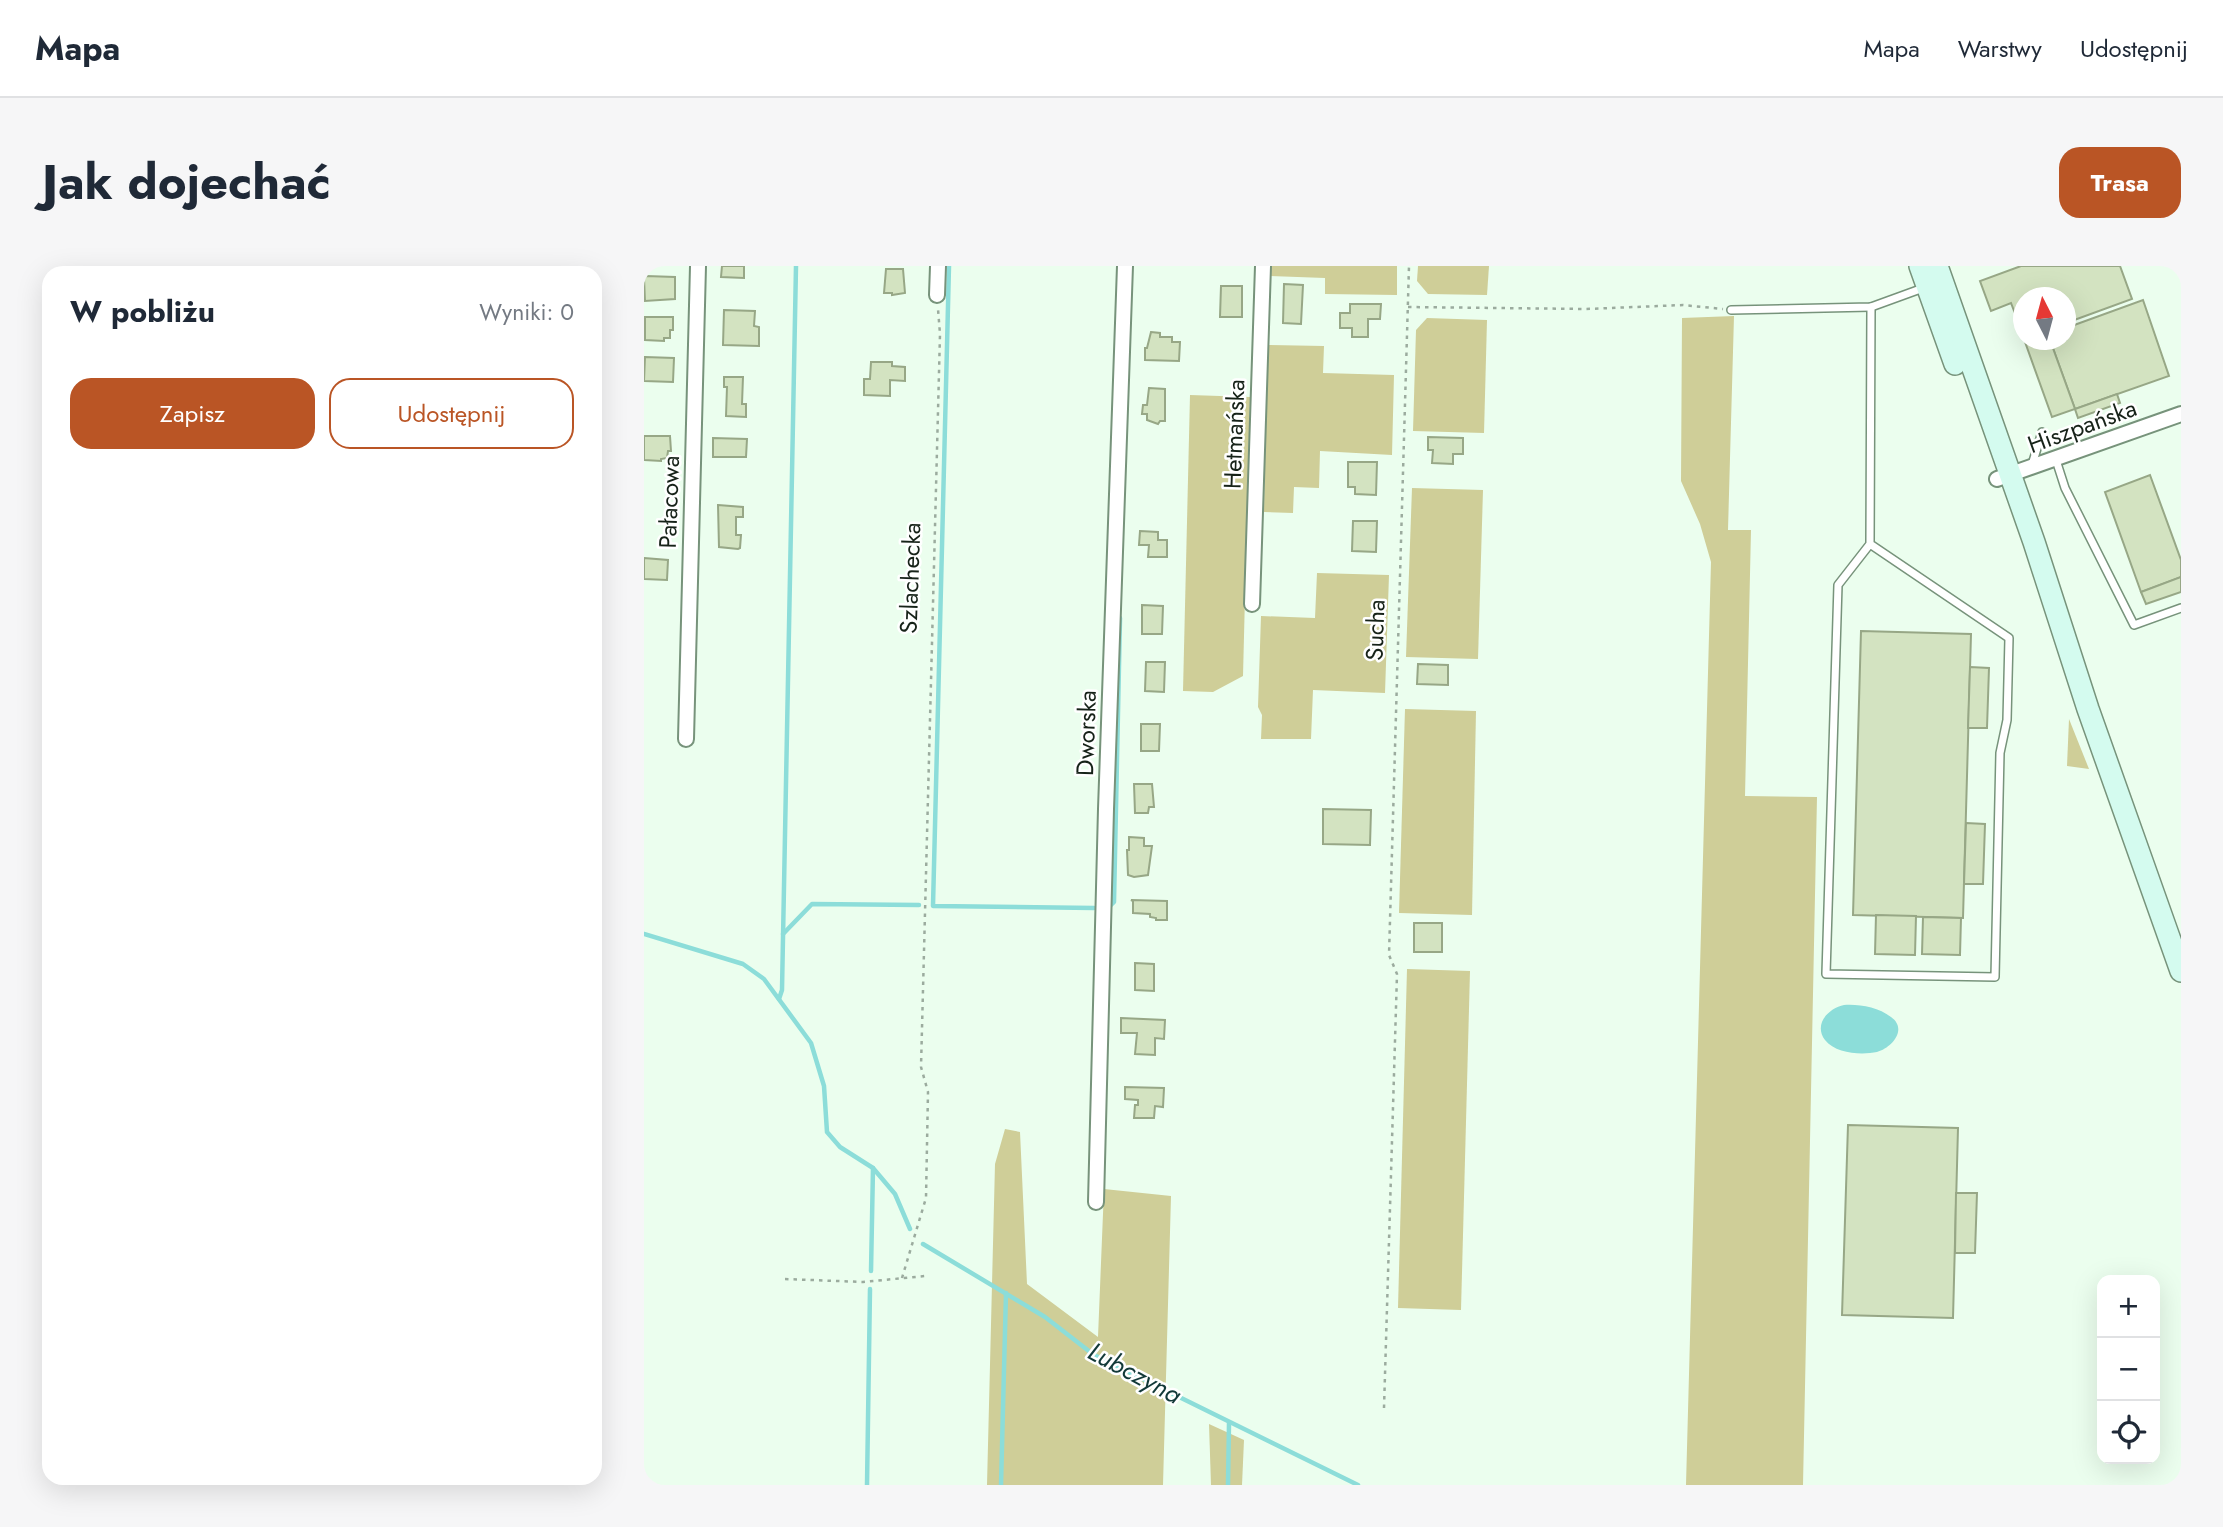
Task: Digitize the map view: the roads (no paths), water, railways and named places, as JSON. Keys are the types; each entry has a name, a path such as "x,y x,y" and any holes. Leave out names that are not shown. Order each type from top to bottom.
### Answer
{"main road":[{"path":"1920,266 1935,278 2048,614 2088,709 2181,971"}],"street":[{"name":"Pałacowa","path":"686,739 698,266"},
{"path":"937,295 938,266"},
{"name":"Dworska","path":"1096,1202 1106,809 1125,266"},
{"name":"Hetmańska","path":"1252,604 1263,266"},
{"name":"Hiszpańska","path":"2004,477 2181,414"}],"lane":[{"path":"1731,310 1871,307 1935,278"},
{"path":"1870,544 2009,638 2007,720 2000,753 1995,977 1826,974 1838,585 1870,544 1871,307"},
{"path":"2031,468 2042,432"},
{"path":"2056,460 2065,488 2134,625 2181,608"}],"water":[{"path":"1844,1005 1868,1007 1891,1017 1898,1027 1896,1038 1883,1050 1871,1053 1850,1052 1830,1045 1822,1034 1822,1023 1828,1013"}],"waterway":[{"path":"779,999 782,990 796,266"},
{"path":"949,266 933,906 1094,908"},
{"path":"1109,907 1114,902 1120,618"},
{"path":"783,934 812,904 919,905"},
{"name":"Lubczyna","path":"644,934 743,964 764,979 811,1043 824,1086 827,1132 840,1147 873,1168 895,1194 910,1229"},
{"path":"871,1271 873,1168"},
{"name":"Lubczyna","path":"923,1244 1045,1317 1094,1355 1358,1485"},
{"path":"867,1485 870,1289"},
{"path":"1001,1485 1006,1293"},
{"path":"1228,1485 1229,1423"}]}
